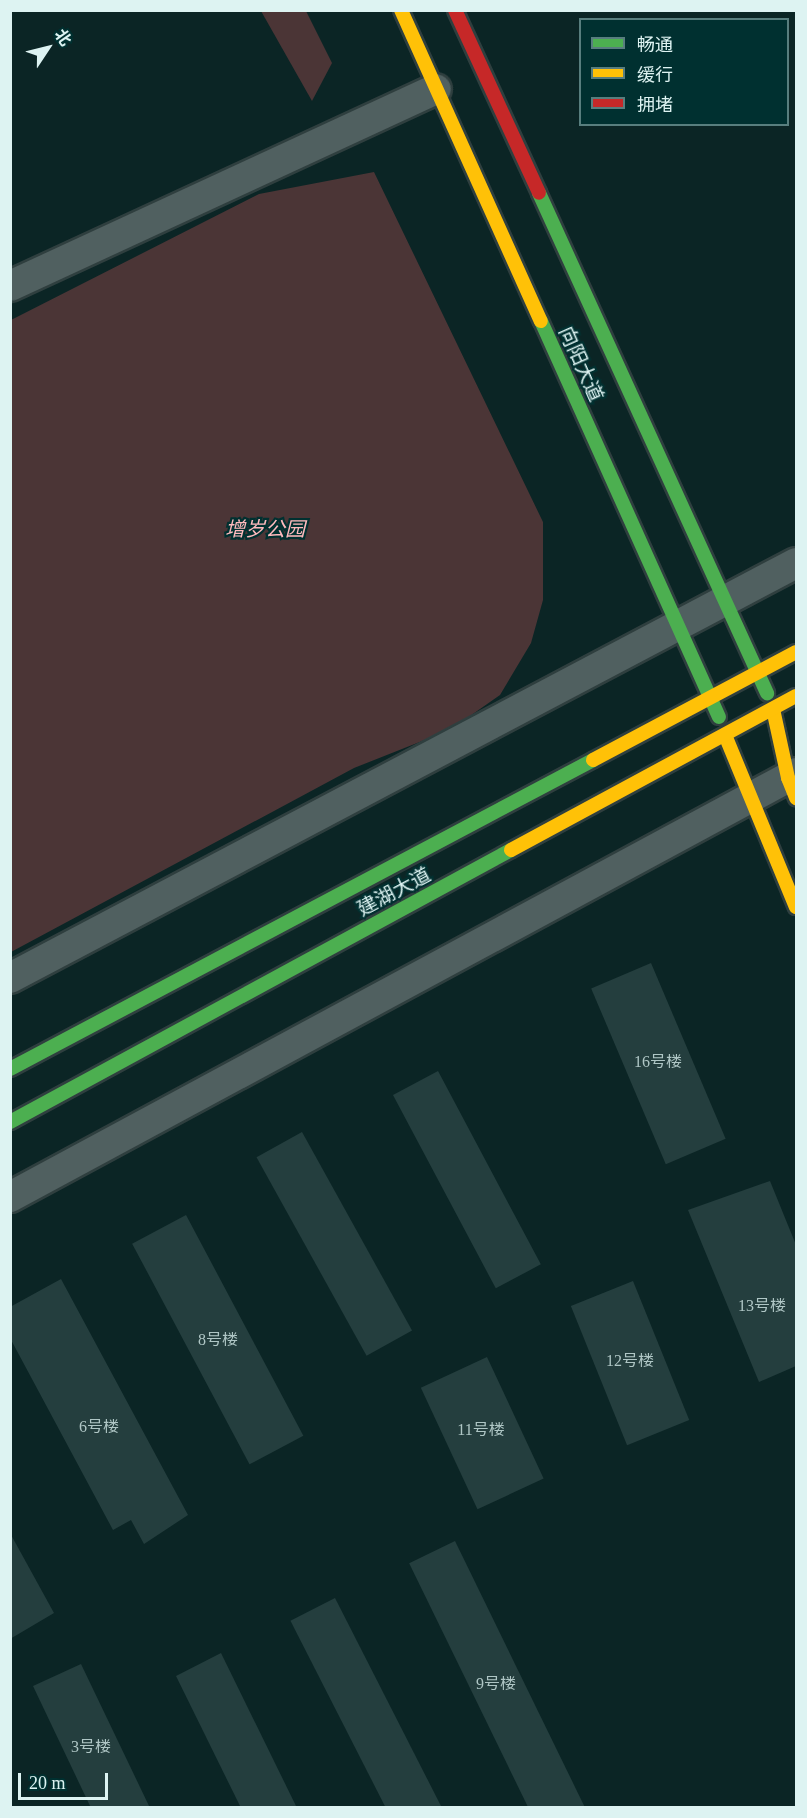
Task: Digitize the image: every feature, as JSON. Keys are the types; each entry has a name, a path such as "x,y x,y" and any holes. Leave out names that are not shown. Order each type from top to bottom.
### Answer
{"main road":[{"name":"向阳大道","path":"401,10 711,699 796,907"},
{"name":"向阳大道","path":"455,10 758,673 773,709 794,783"},
{"name":"建湖大道","path":"10,1069 796,652"},
{"name":"建湖大道","path":"10,1122 796,696"}],"street":[{"path":"10,286 436,89"},
{"path":"10,978 726,602 796,563"},
{"path":"10,1197 752,797 794,783"}],"green space":[{"path":"261,11 306,11 332,63 312,101"},
{"name":"增岁公园","path":"374,172 543,522 543,600 531,643 500,695 450,730 354,768 11,952 11,320 259,194"}],"building":[{"path":"651,963 726,1139 666,1164 591,988"},
{"path":"438,1071 541,1264 496,1288 393,1095"},
{"path":"302,1132 412,1331 367,1356 257,1157"},
{"path":"770,1181 796,1245 796,1366 759,1382 688,1210"},
{"path":"186,1215 303,1436 250,1464 132,1244"},
{"path":"61,1279 188,1515 144,1544 131,1520 113,1530 10,1338 10,1307"},
{"path":"633,1281 689,1420 627,1445 571,1306"},
{"path":"487,1357 544,1478 477,1509 421,1388"},
{"path":"10,1533 54,1613 10,1639"},
{"path":"455,1541 585,1808 528,1808 409,1563"},
{"path":"335,1598 442,1808 386,1808 290,1621"},
{"path":"221,1653 297,1808 241,1808 176,1676"},
{"path":"81,1664 150,1808 91,1808 33,1686"}],"traffic: fast":[{"path":"539,193 767,693"},
{"path":"541,321 719,717"},
{"path":"10,1069 593,760"},
{"path":"10,1122 511,850"}],"traffic: slow":[{"path":"401,10 541,321"},
{"path":"593,760 796,652"},
{"path":"511,850 796,696"},
{"path":"773,709 788,778 796,798"},
{"path":"725,735 796,907"}],"traffic: jam":[{"path":"455,10 539,193"}]}
